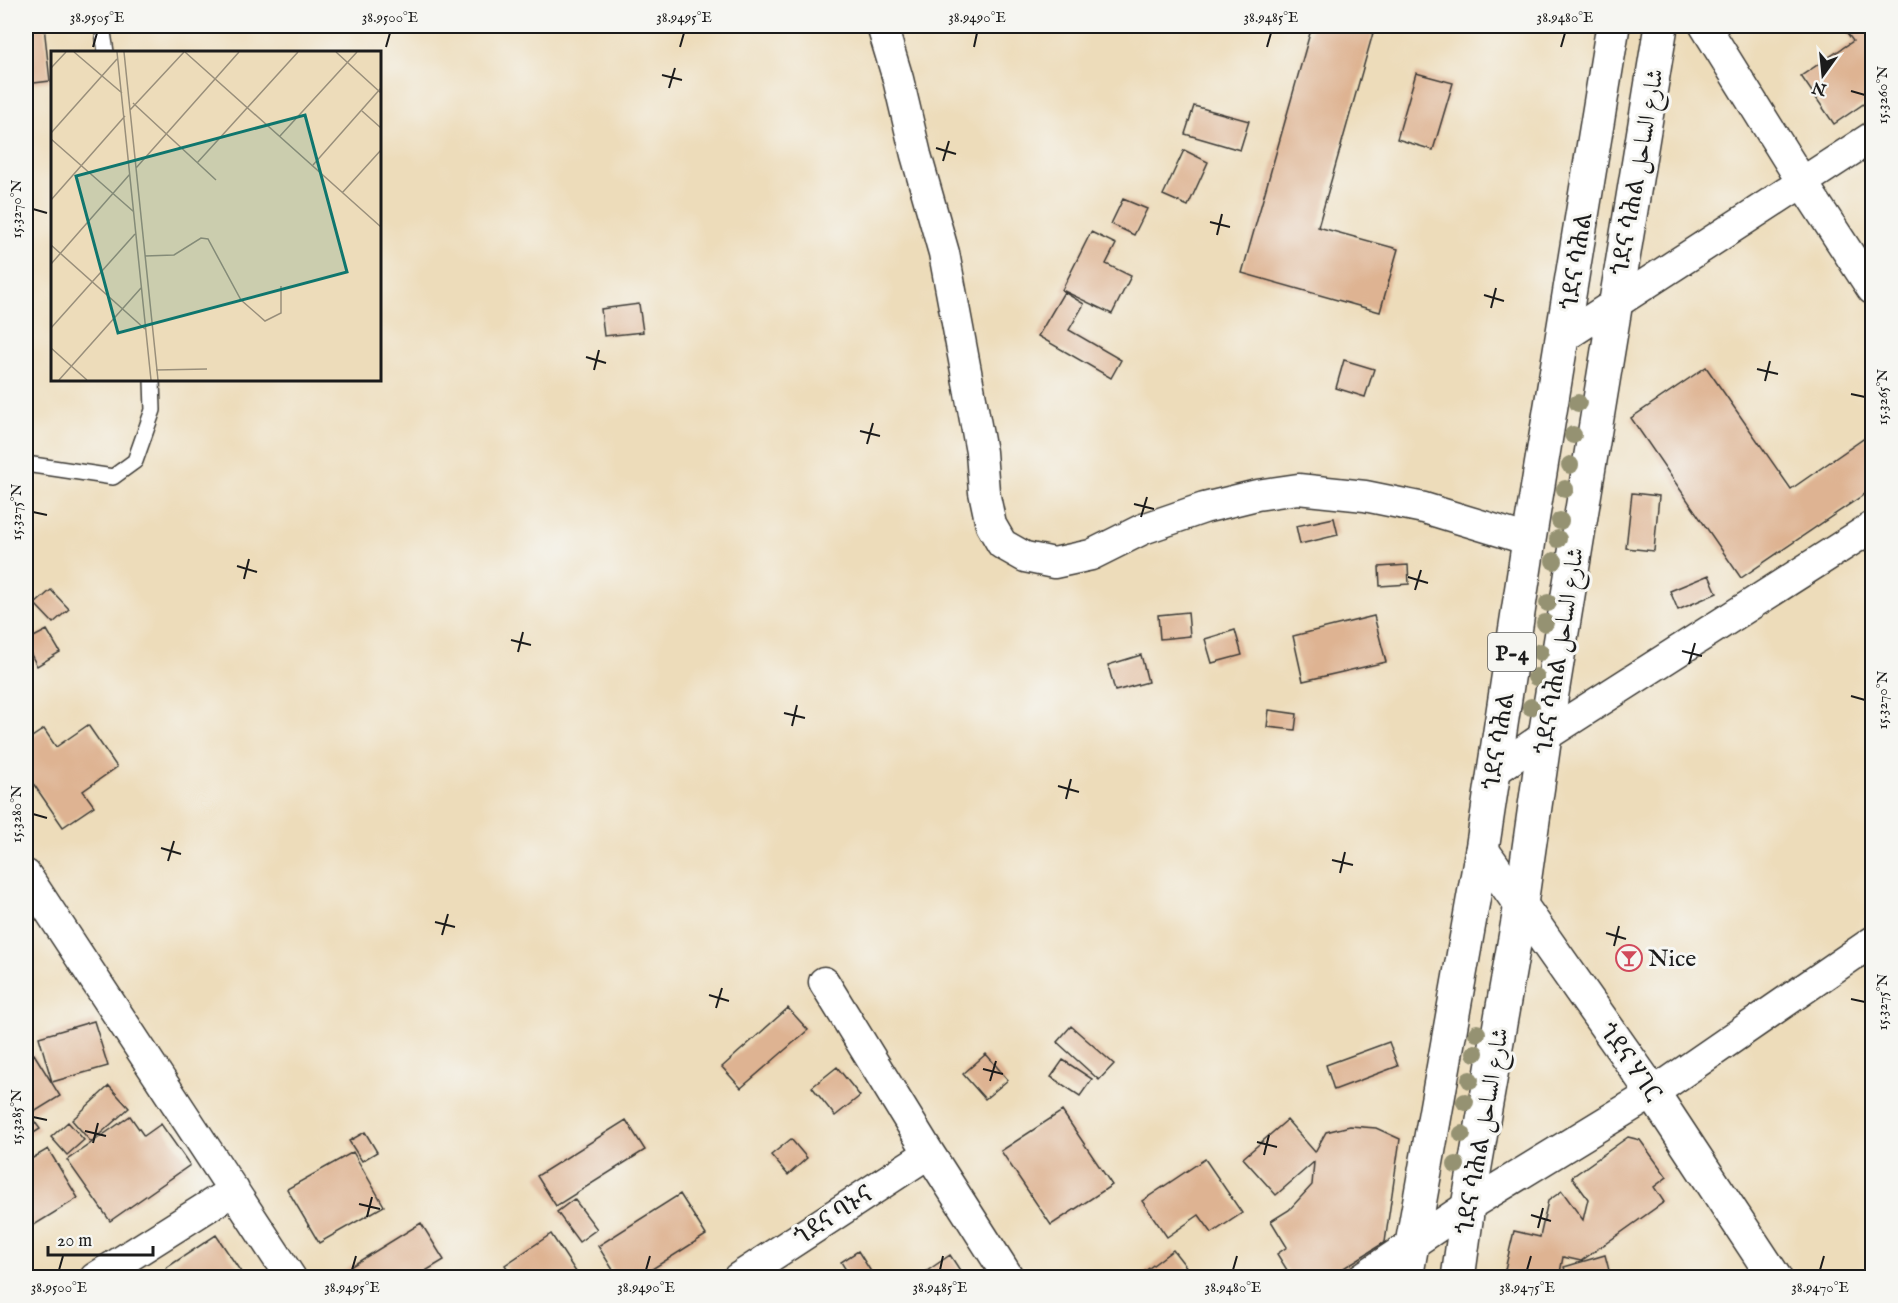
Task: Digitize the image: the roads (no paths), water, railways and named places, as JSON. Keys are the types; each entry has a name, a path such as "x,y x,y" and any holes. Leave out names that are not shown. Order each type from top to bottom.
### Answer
{"main road":[{"name":"ጎደና ሳሕል","path":"1406,1278 1482,850 1529,540 1564,337 1613,26"},
{"name":"ጎደና ሳሕል شارع الساحل","path":"1458,1278 1468,1206 1521,904 1545,736 1661,26"},
{"name":"ጎደና ሃገር","path":"1482,850 1653,1093 1775,1278"}],"street":[{"path":"882,26 944,253 981,452 984,492 991,525 1002,544 1026,557 1054,563 1091,555 1143,529 1204,508 1257,495 1298,489 1365,496 1424,508 1529,540"},
{"path":"1705,26 1872,289"},
{"path":"1564,337 1872,137"},
{"path":"1493,772 1545,736 1872,526"},
{"path":"30,892 234,1190 291,1278"},
{"path":"1362,1278 1468,1206 1653,1093 1872,942"},
{"path":"824,982 929,1153 1010,1278"},
{"name":"ጎደና ባኑና","path":"738,1278 929,1153"},
{"path":"95,1278 234,1190"}],"lane":[{"path":"102,26 106,51"},
{"path":"26,464 113,477 135,461 153,410 152,381"}],"place":[{"name":"Nice","path":"1629,958"}]}
